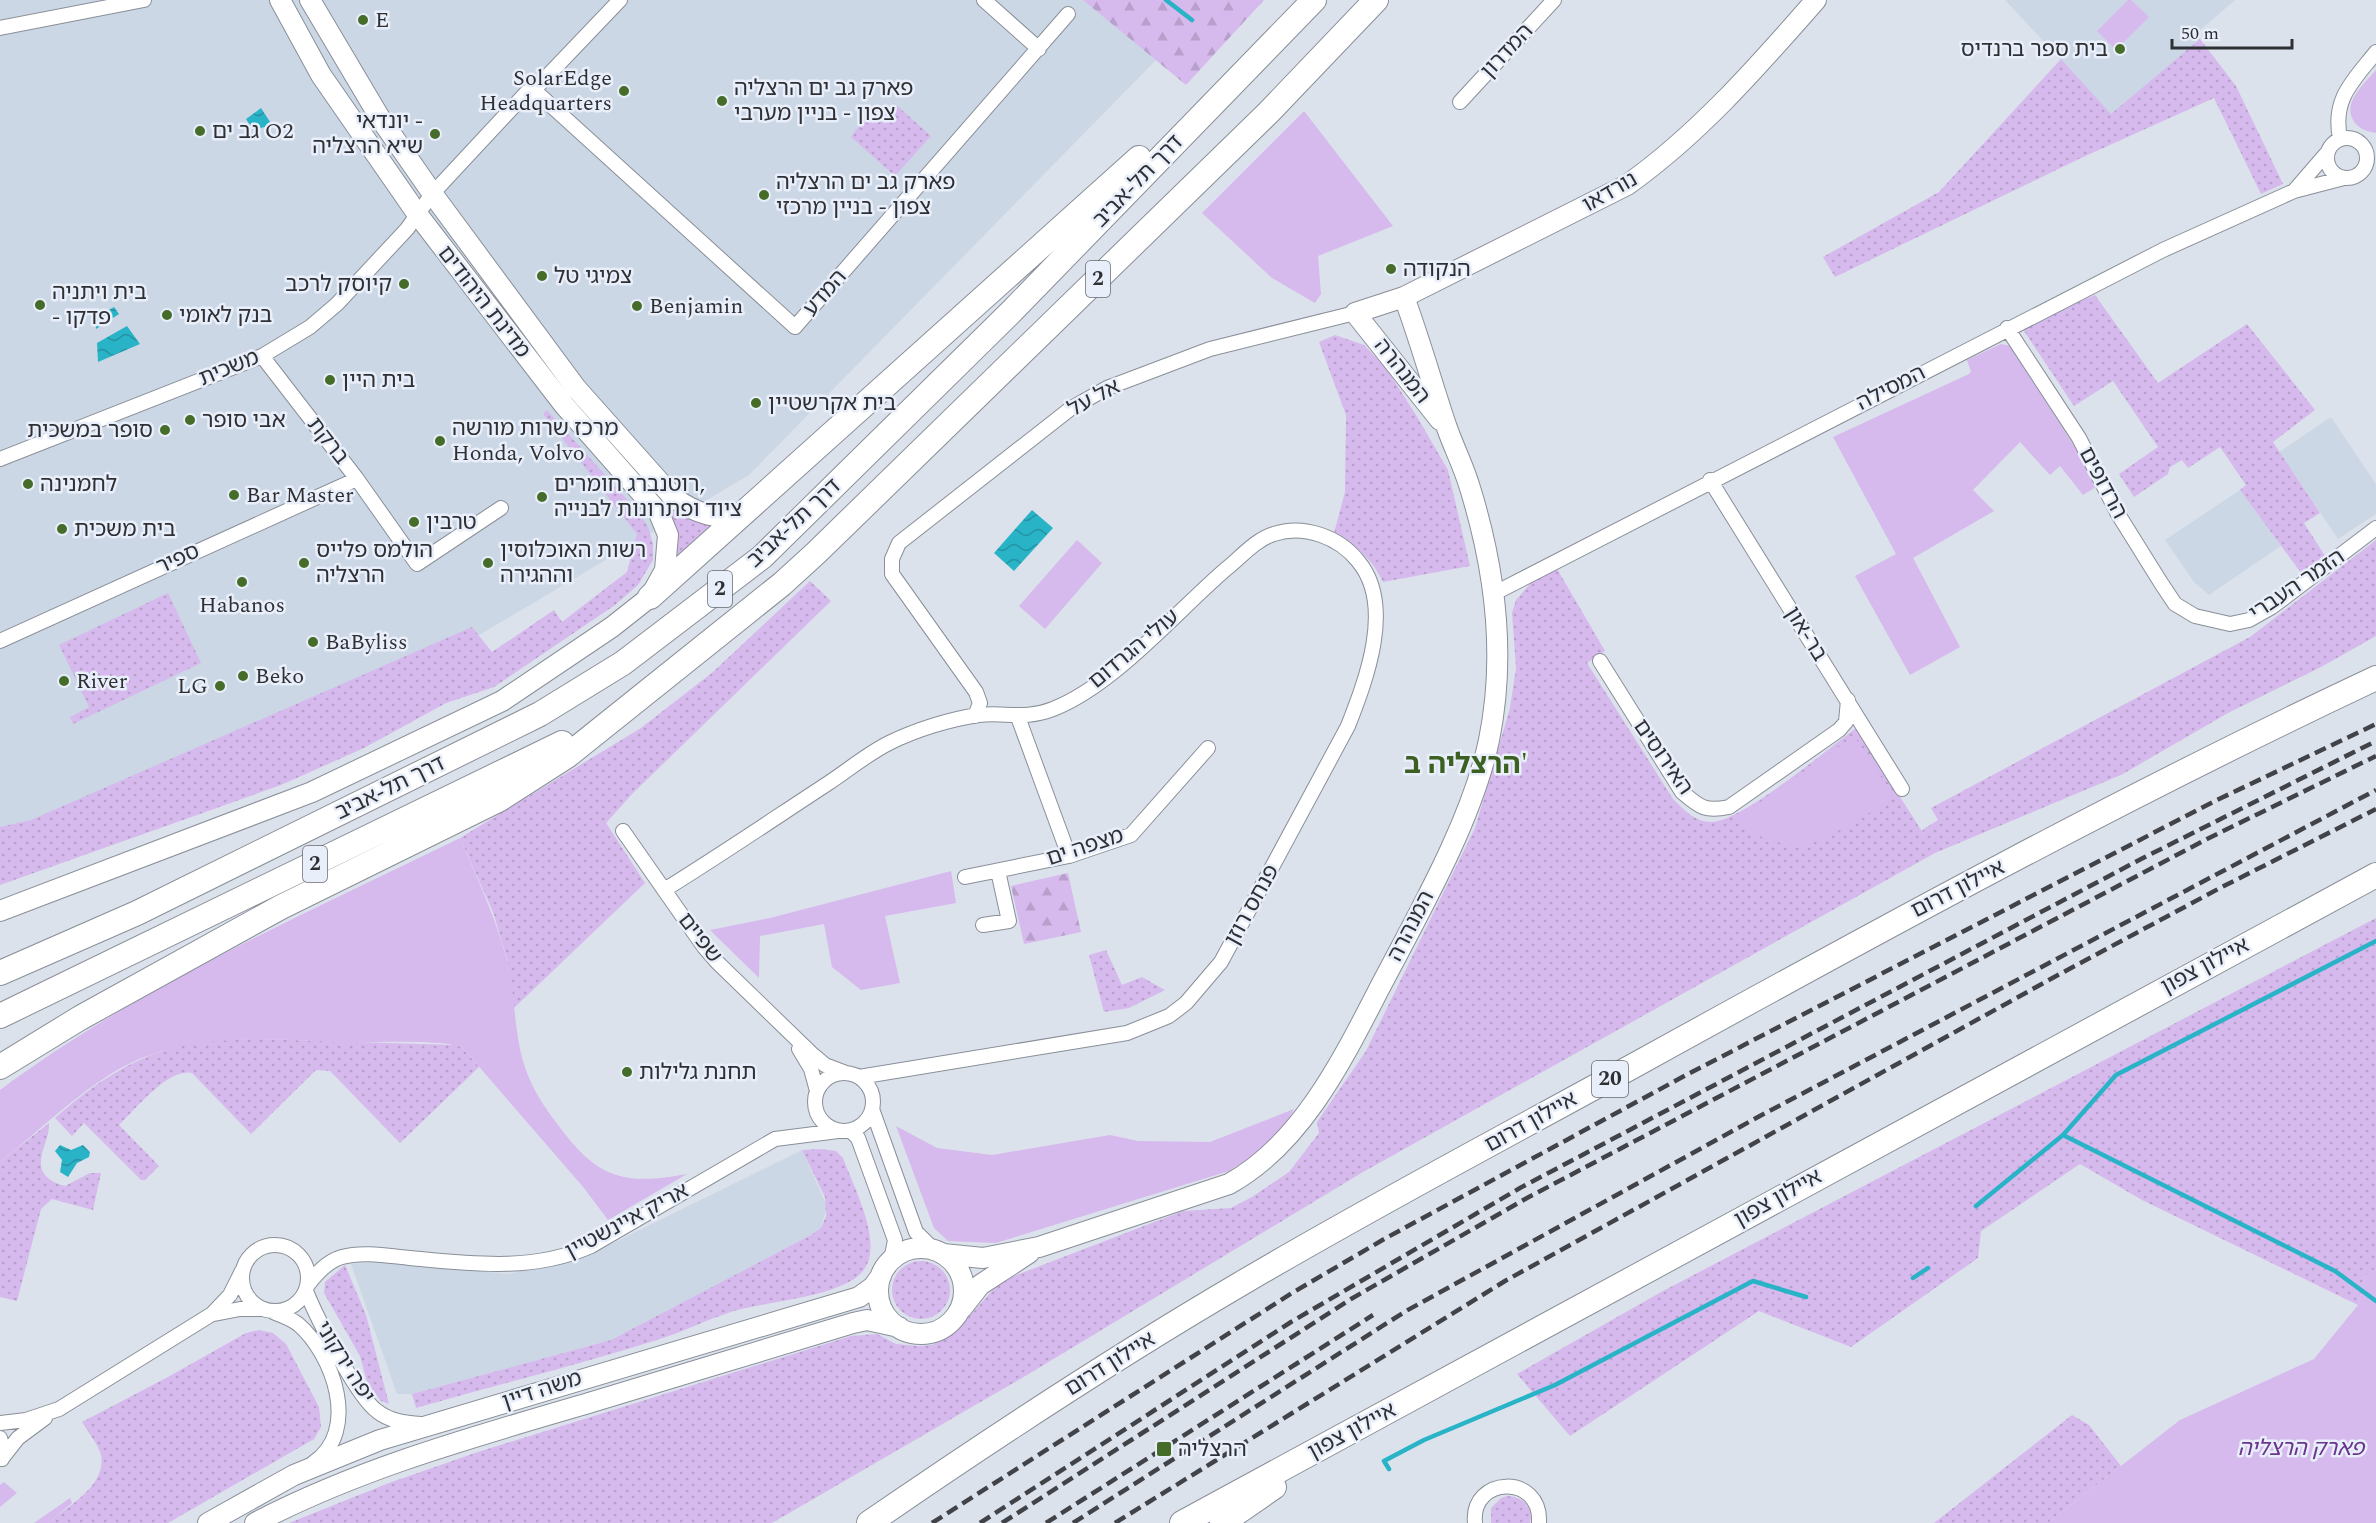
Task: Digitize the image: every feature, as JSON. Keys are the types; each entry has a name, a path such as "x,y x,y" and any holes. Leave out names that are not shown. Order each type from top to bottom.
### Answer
{"highway":[{"name":"דרך תל-אביב","path":"0,1016 549,750 628,708 816,553 1269,112 1376,0"},
{"name":"דרך תל-אביב","path":"0,973 137,913 540,714 623,663 762,557 1012,311 1308,6"},
{"path":"650,597 1308,6"},
{"name":"איילון דרום","path":"869,1523 1074,1385 1243,1282 1366,1212 1920,908 2280,723 2376,678"},
{"path":"0,1067 80,1018 281,907 500,799 567,756 628,708"},
{"name":"איילון צפון","path":"1182,1523 2063,1042 2376,875"},
{"path":"1221,1523 1379,1417"}],"street":[{"path":"0,28 144,0"},
{"name":"מדינת היהודים","path":"280,0 321,75 418,215 564,405 659,513 668,535 669,549 663,577 650,597"},
{"name":"מדינת היהודים","path":"310,0 356,81 434,197 576,388 673,497 696,512 711,516 734,517 745,513"},
{"name":"משכית","path":"0,459 262,356 310,327 337,304 527,92 534,90 620,0"},
{"path":"984,0 1039,49"},
{"name":"המדרון","path":"1460,102 1554,0"},
{"name":"נורדאו","path":"1355,313 1404,297 1627,185 1659,162 1751,73 1816,0"},
{"name":"המדע","path":"534,90 795,327 1068,14"},
{"path":"2340,138 2337,114 2341,102 2376,52"},
{"path":"2356,139 2367,154 2365,167 2350,177 2332,172 2326,161 2326,154 2332,143 2340,138 2356,139 2376,141"},
{"name":"המסילה","path":"2294,191 2326,154"},
{"name":"המסילה","path":"1493,594 1710,480 2163,250 2294,191 2350,177 2376,164"},
{"name":"המנהרה","path":"939,1252 983,1258 1039,1247 1228,1184 1250,1172 1271,1155 1308,1110 1374,999 1419,913 1466,812 1488,743 1499,662 1493,594 1486,550 1470,486 1447,429 1404,297"},
{"name":"המנהרה","path":"1355,313 1447,429"},
{"name":"אל על","path":"975,716 980,703 976,692 892,574 892,559 899,543 1070,409 1107,388 1210,349 1355,313"},
{"name":"הרדופים","path":"2007,328 2079,438 2118,514 2175,604 2195,616 2212,620"},
{"name":"ברקת","path":"262,356 357,480 417,564 501,508"},
{"name":"ספיר","path":"0,641 357,480"},
{"name":"בר-און","path":"1710,480 1902,789"},
{"name":"הזמר העברי","path":"2212,620 2230,624 2249,620 2272,607 2376,528"},
{"name":"עולי הגרדום","path":"663,890 889,743 940,724 975,716 1018,717 1052,710 1104,680 1214,580 1271,534 1291,530 1317,534 1340,544"},
{"name":"פנחס רוזן","path":"852,1075 1127,1033 1169,1016 1206,982 1221,962 1242,925 1348,726 1360,694 1371,656 1376,612 1373,582 1358,561 1340,544"},
{"name":"דרך תל-אביב","path":"0,911 312,792 502,701 612,627 650,597"},
{"name":"האירוסים","path":"1600,661 1682,792 1701,807 1712,811 1729,807 1839,730 1846,722 1848,700"},
{"path":"1018,717 1069,856"},
{"name":"מצפה ים","path":"965,877 1069,856 1131,835 1208,748"},
{"name":"שפיים","path":"623,831 704,947 789,1035 825,1065 852,1075"},
{"path":"983,925 1009,921 998,871"},
{"path":"0,898 38,895"},
{"name":"שפיים","path":"789,1035 811,1069 817,1091 815,1105 819,1117 828,1126 858,1138 895,1240 886,1268"},
{"name":"פנחס רוזן","path":"872,1104 883,1084 914,1067"},
{"path":"817,1091 828,1077 852,1075 868,1087 916,1232 957,1267 964,1294 958,1312 942,1328 932,1332 909,1332 899,1327 882,1310 878,1298 886,1268 916,1248 939,1252"},
{"path":"844,1131 863,1124 872,1104"},
{"name":"אריק איינשטיין","path":"307,1288 324,1267 342,1257 378,1255 496,1265 533,1263 560,1258 591,1246 775,1139 844,1131"},
{"path":"1,1460 23,1434 56,1410 212,1314 230,1295 246,1261 257,1250 267,1246 282,1246 292,1250 303,1261 308,1276 307,1288 292,1307 268,1311 240,1309 212,1314"},
{"name":"המנהרה","path":"958,1312 975,1288 1039,1247"},
{"name":"משה דיין","path":"208,1523 294,1475 380,1440 859,1297 873,1287 886,1268"},
{"path":"242,1271 246,1296 268,1311"},
{"name":"יפה ירקוני","path":"307,1288 319,1320 368,1403 391,1419 432,1425"},
{"name":"יפה ירקוני","path":"268,1311 296,1322 310,1337 329,1373 339,1402 338,1424 329,1446 317,1461 294,1475"},
{"name":"משה דיין","path":"255,1523 305,1497 390,1463 474,1436 853,1323 867,1320 899,1327"},
{"path":"0,1423 26,1420 56,1410"},
{"path":"0,1437 1,1460"},
{"path":"1475,1523 1476,1509 1485,1494 1509,1486 1527,1492 1534,1500 1539,1510 1539,1523"}],"shaded area":[{"path":"0,0 1095,0 1162,54 749,475 331,723 0,879"},
{"name":"בית ספר ברנדיס","path":"2005,0 2235,0 2196,34 2200,39 2111,114"},
{"path":"2331,417 2376,484 2376,514 2338,539 2279,452"},
{"path":"2240,490 2281,546 2209,595 2194,582 2165,540"},
{"path":"802,1150 827,1206 821,1228 811,1235 611,1340 412,1394 397,1394 351,1264 372,1262 509,1274 593,1253"}],"green space":[{"path":"1083,0 1264,0 1186,85"},
{"path":"2128,0 2131,0 2149,17 2116,50 2097,31"},
{"path":"2200,39 2236,86 2283,184 2261,194 2214,98 2081,158 1835,277 1823,257 1939,192 2061,59 2111,114"},
{"path":"2376,70 2376,133 2364,130 2357,125 2351,116 2350,109 2356,94"},
{"path":"894,103 931,136 895,176 851,137 874,105 885,113"},
{"path":"1304,111 1393,226 1318,256 1321,294 1315,303 1272,278 1202,213"},
{"path":"2095,295 2158,383 2247,324 2315,410 2273,442 2320,513 2304,523 2325,556 2301,573 2240,490 2246,485 2220,447 2188,468 2182,460 2170,467 2168,474 2134,497 2119,474 2158,447 2113,381 2074,406 2024,331 2029,322"},
{"path":"1335,335 1364,345 1386,368 1416,415 1448,470 1470,566 1383,582 1363,553 1334,533 1345,492 1346,415 1319,342"},
{"path":"2001,344 2010,346 2099,485 2083,495 2060,466 2050,475 2020,442 1973,490 1994,511 1913,558 1960,647 1910,675 1855,576 1896,554 1833,437 1969,374 1971,372 1967,360"},
{"path":"547,410 640,514 648,527 653,544 653,560 638,585 615,605 494,687 446,703 364,748 281,785 0,885 0,827 31,820 472,627 492,652 554,610 562,622 627,572 637,534 543,414"},
{"path":"671,505 690,519 718,524 669,573 665,512"},
{"path":"1077,540 1102,563 1045,629 1019,606"},
{"path":"2376,540 2376,636 2321,667 2228,713 2121,775 1935,853 1363,1172 1022,1378 772,1523 289,1523 389,1483 478,1452 851,1336 877,1334 896,1344 932,1345 955,1332 1001,1281 1183,1211 1231,1208 1289,1172 1319,1133 1317,1122 1366,1051 1475,828 1510,708 1516,668 1512,613 1516,600 1535,578 1556,567 1605,651 1587,663 1673,799 1690,814 1700,820 1711,822 1725,819 1763,798 1856,728 1925,836 1922,830 1938,820 1931,808 2250,637"},
{"path":"810,581 831,601 632,794 606,823 645,883 514,1008 507,959 493,912 460,838 641,728 713,672"},
{"path":"168,593 201,663 73,724 70,717 89,707 59,645"},
{"path":"1854,736 1895,798 1838,831 1809,844 1779,843 1769,840 1750,831 1736,819"},
{"path":"460,838 502,942 512,985 522,1056 529,1077 544,1105 572,1143 586,1157 613,1174 645,1179 687,1174 608,1220 584,1188 462,1047 438,1043 260,1039 202,1043 173,1048 119,1069 73,1101 0,1162 0,1090 54,1052 166,984"},
{"path":"951,871 956,903 885,916 900,983 861,990 832,967 824,924 760,936 759,978 710,930 770,918"},
{"path":"1068,873 1081,932 1024,944 1011,886"},
{"path":"2376,918 2376,1268 2365,1276 2358,1305 2142,1200 2080,1164 1981,1231 1978,1258 1851,1347 1759,1311 1570,1436 1517,1374 1663,1291"},
{"path":"1106,950 1122,985 1142,977 1165,990 1129,1008 1104,1012 1089,955"},
{"path":"258,1039 455,1045 462,1047 479,1067 400,1143 330,1071 316,1070 251,1134 192,1073 183,1073 153,1091 119,1125 159,1166 145,1180 141,1180 84,1123 72,1136 55,1118 101,1082 150,1055 188,1044"},
{"path":"1294,1109 1286,1124 1266,1148 1229,1171 996,1243 948,1241 934,1228 896,1126 937,1148 992,1155 1110,1135 1138,1141 1210,1142"},
{"path":"49,1123 41,1158 44,1174 65,1186 90,1173 101,1173 93,1210 52,1199 41,1209 17,1301 0,1297 0,1162"},
{"path":"802,1150 836,1151 843,1158 865,1215 871,1246 869,1260 863,1271 853,1280 839,1287 803,1297 734,1311 667,1337 416,1408 412,1394 611,1340 811,1235 821,1228 826,1216 825,1197"},
{"path":"915,1261 927,1261 942,1269 950,1284 950,1296 942,1311 927,1319 915,1319 900,1311 892,1296 892,1284 900,1269"},
{"path":"345,1265 366,1315 389,1404 381,1401 367,1382 360,1356 324,1293 325,1282"},
{"name":"פארק הרצליה","path":"2376,1268 2376,1523 2048,1523 2180,1420 2314,1359 2358,1305 2365,1276"},
{"path":"259,1330 273,1333 286,1344 319,1407 321,1427 314,1439 168,1523 48,1523 84,1494 98,1476 101,1455 82,1422 246,1333"},
{"path":"2072,1415 2089,1425 2121,1466 2048,1523 1934,1523"},
{"path":"4,1482 17,1493 0,1507 0,1485"},
{"path":"1507,1496 1518,1498 1526,1504 1530,1512 1530,1523 1491,1523 1491,1508 1501,1498"},
{"path":"70,1498 72,1503 48,1523 34,1523"}],"water":[{"path":"261,108 272,125 253,130 246,119"},
{"path":"114,307 119,314 96,329 95,318"},
{"path":"127,326 140,344 98,362 97,343"},
{"path":"1032,510 1053,528 1014,571 994,553"},
{"path":"60,1145 71,1150 83,1145 90,1152 89,1157 77,1163 68,1177 60,1172 62,1160 55,1151"}],"waterway":[{"path":"1166,0 1192,20"},
{"path":"1976,1206 2063,1135 2116,1075 2376,941"},
{"path":"2063,1135 2335,1271 2376,1301"},
{"path":"1913,1278 1928,1268"},
{"path":"1389,1469 1384,1461 1424,1440 1555,1385 1753,1281 1806,1297"}],"railway":[{"path":"932,1523 1292,1293 1386,1238 1688,1074 2215,801 2376,724"},
{"path":"980,1523 1291,1322 1520,1188 2143,858 2376,741"},
{"path":"1002,1523 1351,1299 1527,1198 2207,839 2376,756"},
{"path":"1073,1523 1406,1311 1758,1117 2376,790"},
{"path":"1115,1523 1505,1281 2058,975 2220,888 2376,809"},
{"path":"1046,1523 1373,1315"}],"place":[{"name":"E","path":"363,20"},
{"name":"בית ספר ברנדיס","path":"2120,49"},
{"name":"SolarEdge Headquarters","path":"624,91"},
{"name":"פארק גב ים הרצליה צפון - בניין מערבי","path":"722,101"},
{"name":"גב ים O2","path":"200,131"},
{"name":"יונדאי - שיא הרצליה","path":"435,134"},
{"name":"פארק גב ים הרצליה צפון - בניין מרכזי","path":"764,195"},
{"name":"הנקודה","path":"1391,269"},
{"name":"צמיגי טל","path":"542,276"},
{"name":"קיוסק לרכב","path":"404,284"},
{"name":"בית ויתניה - פדקו","path":"40,305"},
{"name":"Benjamin","path":"637,306"},
{"name":"בנק לאומי","path":"167,315"},
{"name":"בית היין","path":"330,380"},
{"name":"בית אקרשטיין","path":"756,403"},
{"name":"אבי סופר","path":"190,420"},
{"name":"סופר במשכית","path":"165,430"},
{"name":"מרכז שרות מורשה Honda, Volvo","path":"440,441"},
{"name":"לחמנינה","path":"28,484"},
{"name":"Bar Master","path":"234,495"},
{"name":"רוטנברג חומרים, ציוד ופתרונות לבנייה","path":"542,497"},
{"name":"טרבין","path":"414,522"},
{"name":"בית משכית","path":"62,529"},
{"name":"הולמס פלייס הרצליה","path":"304,563"},
{"name":"רשות האוכלוסין וההגירה","path":"488,563"},
{"name":"Habanos","path":"242,582"},
{"name":"BaByliss","path":"313,642"},
{"name":"Beko","path":"243,676"},
{"name":"River","path":"64,681"},
{"name":"LG","path":"220,686"},
{"name":"תחנת גלילות","path":"627,1072"},
{"name":"הרצליה","path":"1164,1449"}],"district":[{"name":"הרצליה ב'","path":"1466,764"}]}
